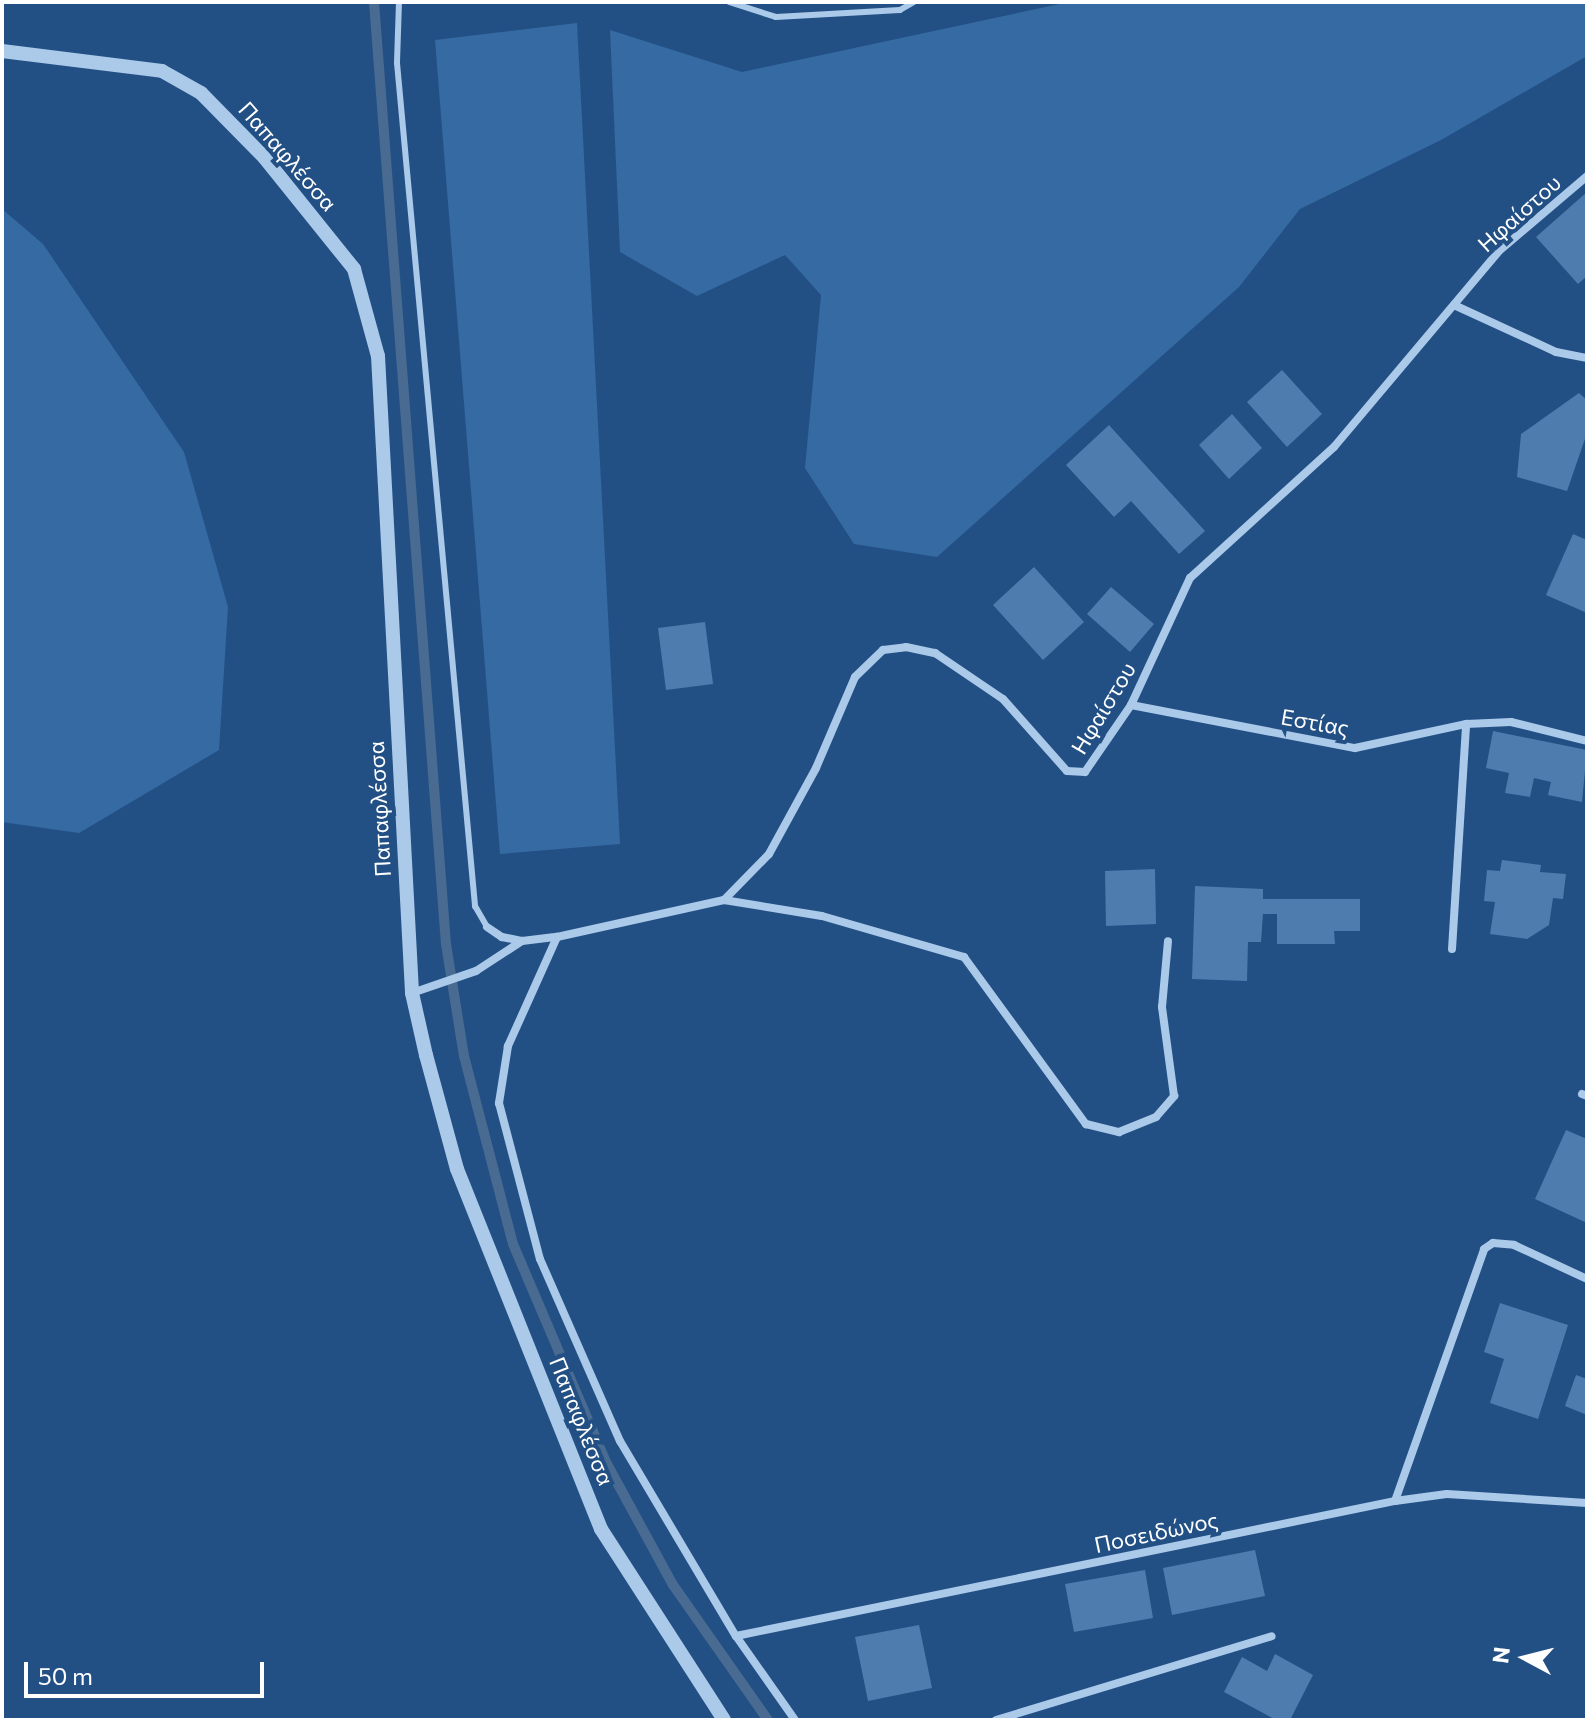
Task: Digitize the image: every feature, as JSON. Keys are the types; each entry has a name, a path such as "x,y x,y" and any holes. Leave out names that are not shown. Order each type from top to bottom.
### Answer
{"street":[{"name":"Παπαφλέσσα","path":"2,51 162,71 201,93 264,157 354,269 378,356 412,993 457,1169 601,1529 724,1720"},
{"name":"Ηφαίστου","path":"724,900 769,854 816,768 855,677 883,650 906,647 935,653 1003,699 1067,771 1085,772 1131,705 1190,578 1334,447 1499,251 1587,176"},
{"path":"1454,305 1556,352 1587,358"},
{"name":"Εστίας","path":"1131,705 1355,748 1466,724 1511,722 1587,741"},
{"path":"1452,949 1466,724"},
{"path":"487,927 502,937 522,941 557,937 724,900 822,916 964,957 1086,1124 1119,1132 1156,1117 1174,1096 1162,1007 1168,941"},
{"path":"557,937 508,1046 499,1103 540,1259 620,1441 736,1636 795,1720"},
{"path":"412,993 476,971 522,941"},
{"path":"1395,1501 1484,1249 1493,1243 1514,1245 1587,1279"},
{"name":"Ποσειδώνος","path":"736,1636 1395,1501 1447,1494 1587,1503"},
{"path":"996,1720 1272,1636"}],"lane":[{"path":"399,2 397,63 475,906 487,927"},
{"path":"729,2 776,17 900,10 914,2"}],"shaded area":[{"path":"1069,2 1587,2 1587,56 1441,140 1300,209 1239,287 937,557 854,544 805,468 821,295 785,255 697,296 620,252 610,30 742,72"},
{"path":"577,23 620,844 500,854 435,40"},
{"path":"2,209 43,244 184,452 228,607 219,750 79,833 2,822"}],"building":[{"path":"1587,192 1587,276 1578,284 1536,237"},
{"path":"1282,370 1322,414 1287,447 1247,402"},
{"path":"1579,393 1587,400 1587,433 1567,491 1517,477 1521,434"},
{"path":"1232,414 1262,448 1229,479 1199,445"},
{"path":"1109,425 1205,531 1179,554 1131,501 1114,517 1066,465"},
{"path":"1573,534 1587,540 1587,613 1546,595"},
{"path":"1034,567 1084,622 1043,660 993,605"},
{"path":"1111,587 1154,624 1130,652 1087,614"},
{"path":"705,622 713,684 666,690 658,628"},
{"path":"1493,731 1587,750 1582,802 1548,795 1551,782 1534,778 1530,797 1505,793 1509,773 1486,768"},
{"path":"1502,860 1541,865 1540,872 1566,874 1563,899 1553,898 1549,925 1527,939 1490,934 1495,902 1484,901 1487,870 1500,871"},
{"path":"1155,869 1156,924 1106,926 1105,871"},
{"path":"1195,886 1263,889 1263,899 1360,899 1360,931 1334,931 1335,944 1277,944 1277,914 1263,914 1261,942 1248,942 1247,981 1192,979"},
{"path":"1566,1130 1587,1139 1587,1223 1535,1199"},
{"path":"1500,1303 1568,1325 1538,1419 1490,1403 1504,1359 1484,1352"},
{"path":"1576,1375 1587,1379 1587,1415 1565,1406"},
{"path":"1255,1550 1265,1596 1172,1615 1163,1568"},
{"path":"1145,1570 1153,1618 1074,1632 1065,1584"},
{"path":"919,1625 932,1688 868,1701 855,1637"},
{"path":"1275,1654 1313,1675 1290,1720 1276,1720 1224,1692 1242,1657 1267,1671"}],"waterway":[{"path":"374,2 446,944 464,1056 513,1244 607,1464 673,1585 768,1720"}]}
